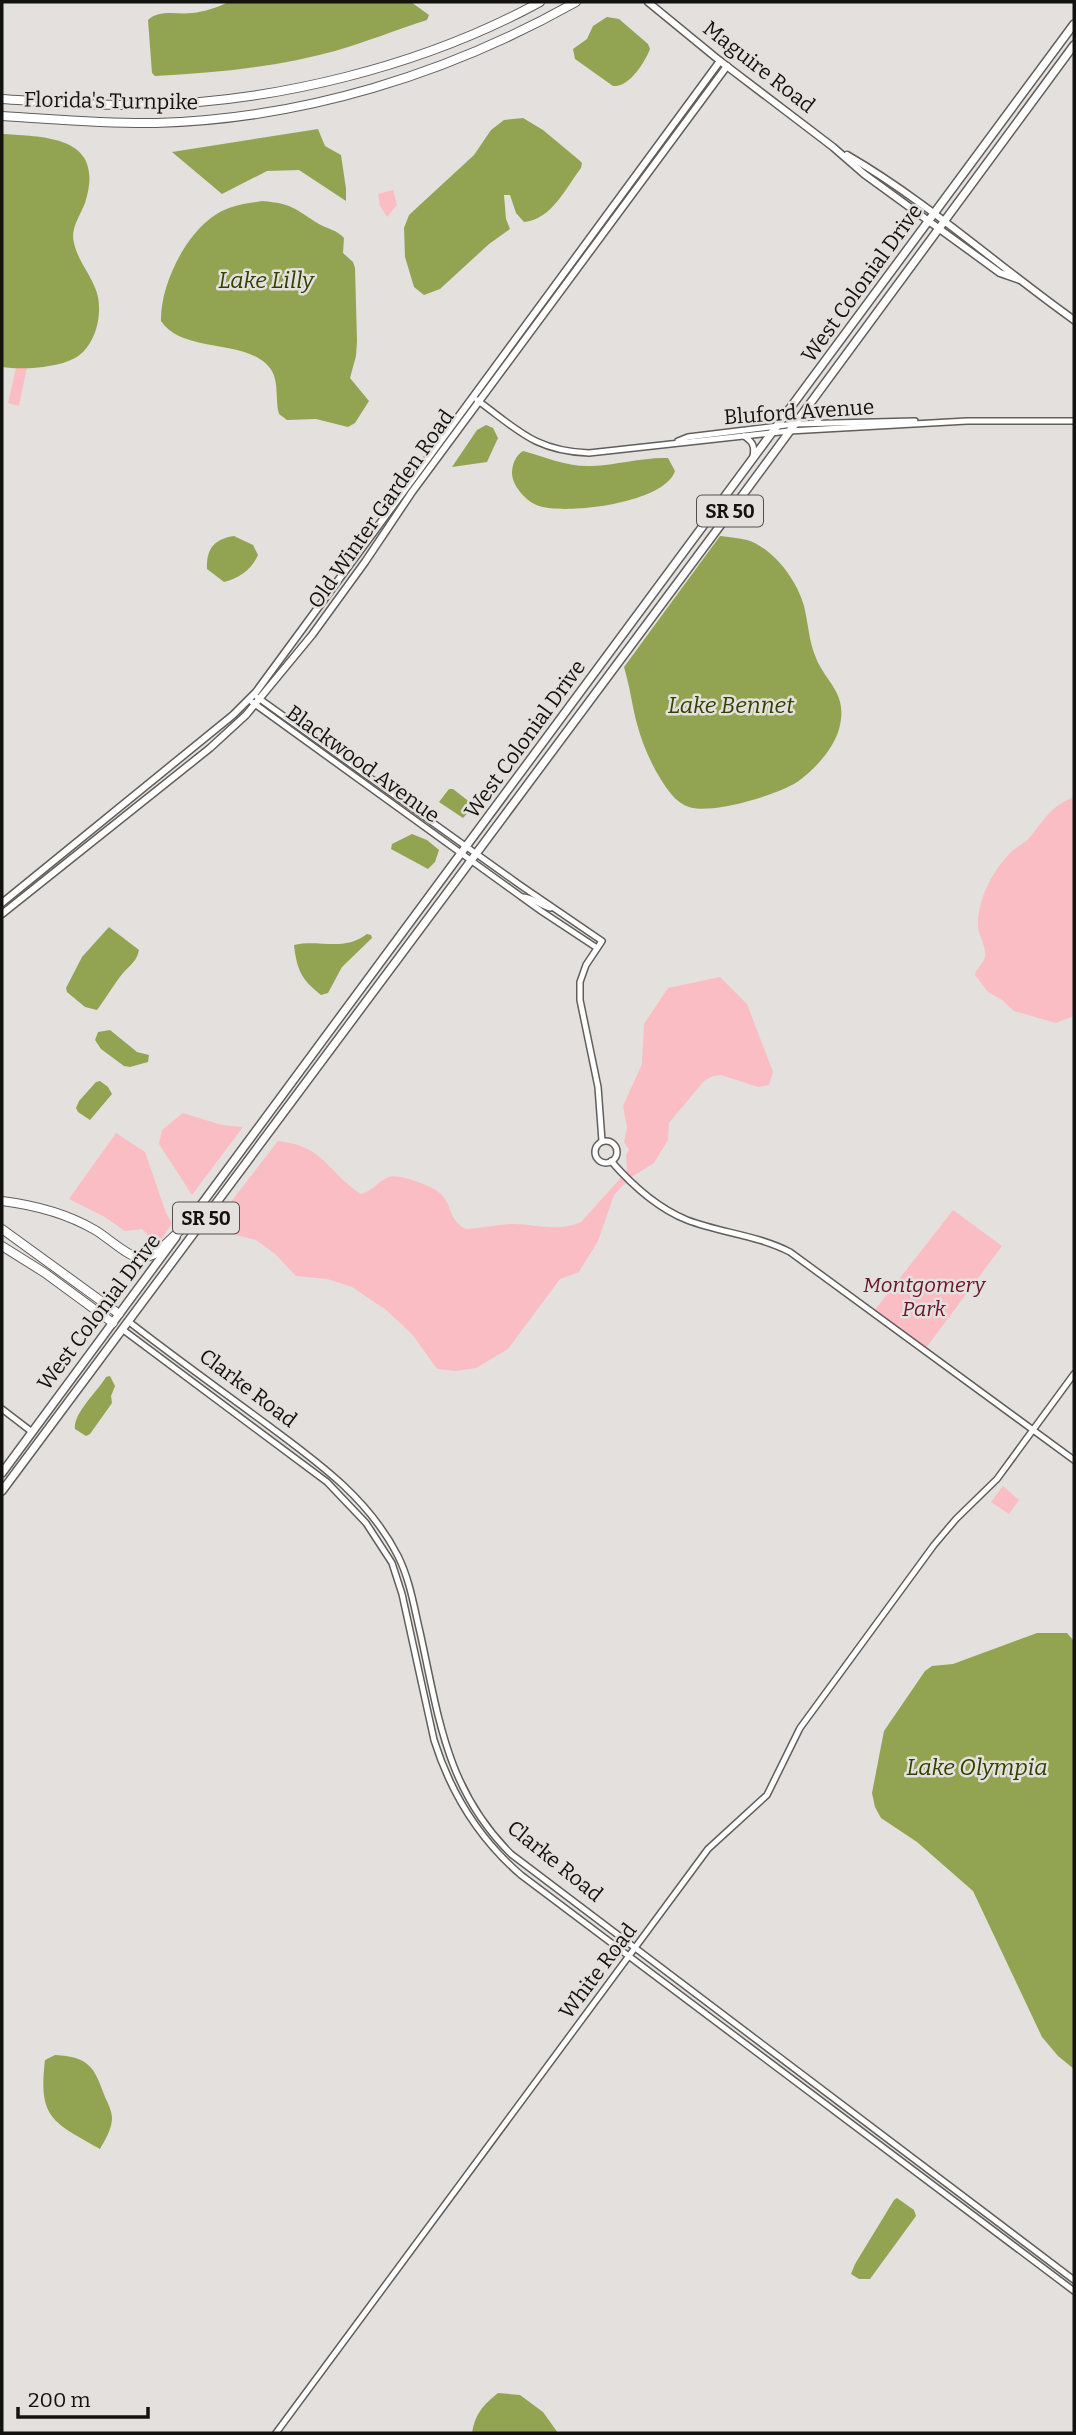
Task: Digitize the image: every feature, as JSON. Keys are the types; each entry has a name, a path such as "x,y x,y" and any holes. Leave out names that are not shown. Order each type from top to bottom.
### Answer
{"highway":[{"name":"Florida's Turnpike","path":"2,99 93,105 143,105 205,101 274,92 404,60 461,38 540,2"},
{"name":"Florida's Turnpike","path":"2,117 116,123 181,121 232,117 311,103 351,94 433,68 511,35 576,2"},
{"name":"West Colonial Drive","path":"2,1473 1074,24"},
{"name":"West Colonial Drive","path":"2,1491 1074,45"},
{"path":"998,149 1001,128 1007,114"},
{"path":"603,661 604,681"},
{"path":"2,1201 39,1207 66,1216 141,1259 155,1254 187,1224"},
{"path":"2,1228 119,1314"},
{"path":"2,1246 113,1322"},
{"name":"Clarke Road","path":"119,1314 128,1321"},
{"name":"Clarke Road","path":"113,1322 122,1329"},
{"path":"41,1437 43,1417"},
{"path":"31,1451 32,1432"}],"main road":[{"name":"Maguire Road","path":"642,2 663,15"},
{"name":"Maguire Road","path":"648,2 833,147 863,174 941,225 1000,273 1020,280 1074,320"},
{"name":"Old Winter Garden Road","path":"2,903 233,715 251,697 720,61"},
{"name":"Old Winter Garden Road","path":"2,914 210,748 258,702 312,635 412,492 727,66"},
{"path":"356,556 365,562"}],"street":[{"name":"Bluford Avenue","path":"472,396 529,438 547,448 567,452 589,453 677,442 689,443 775,429"},
{"path":"808,406 812,416 820,423"},
{"name":"Bluford Avenue","path":"792,428 820,423 905,420 925,422"},
{"name":"Bluford Avenue","path":"677,442 688,437 792,428 925,422 1074,421"},
{"path":"744,436 752,443 752,460"},
{"name":"Blackwood Avenue","path":"251,697 602,941 597,948 522,897 258,702"},
{"path":"522,897 529,897 542,906 554,909"},
{"path":"597,948 586,965 580,991 596,1076 602,1141"},
{"path":"602,1141 615,1145 616,1155 611,1161 604,1162 595,1156 596,1146 602,1141"},
{"path":"611,1161 631,1182 674,1214 771,1242 790,1252 1074,1460"},
{"name":"Clarke Road","path":"128,1321 324,1468 355,1496 375,1520 404,1569 449,1759 469,1802 496,1839 511,1854 1074,2280"},
{"name":"Clarke Road","path":"122,1329 327,1482 366,1523 395,1572 410,1626 434,1740 452,1787 467,1815 498,1855 1074,2291"},
{"name":"White Road","path":"276,2433 708,1849 767,1795 800,1728 944,1531 992,1484 1074,1374"},
{"path":"2,1409 32,1432"},
{"path":"767,2061 773,2053"},
{"path":"988,2226 995,2220"}],"green space":[{"path":"393,190 397,205 387,217 380,206 378,194"},
{"path":"19,355 29,357 19,406 8,403"},
{"path":"1074,797 1074,1016 1056,1023 1014,1011 988,992 975,975 985,957 978,920 985,893 1004,860 1029,838 1054,809"},
{"path":"720,977 747,1004 773,1072 769,1085 758,1087 721,1075 704,1081 669,1123 668,1140 654,1163 630,1178 614,1195 598,1241 579,1272 560,1279 508,1349 476,1368 456,1371 437,1369 412,1334 386,1310 352,1287 327,1279 296,1276 275,1254 256,1240 231,1234 213,1225 278,1141 306,1148 316,1154 361,1194 394,1176 432,1188 441,1194 453,1217 466,1229 510,1224 564,1227 581,1222 627,1171 626,1155 629,1150 624,1142 627,1128 623,1106 642,1064 644,1024 668,988"},
{"path":"183,1113 222,1125 243,1127 192,1195 159,1144 162,1130"},
{"path":"116,1133 145,1152 172,1223 158,1245 142,1229 125,1231 103,1216 69,1199"},
{"name":"Montgomery Park","path":"953,1210 1002,1246 926,1348 875,1310"},
{"path":"1003,1486 1019,1500 1009,1514 991,1502"}],"water":[{"path":"229,2 411,2 429,15 427,20 358,44 291,61 201,73 155,76 152,73 148,20 163,13 201,12"},
{"path":"607,17 619,19 648,44 650,49 636,73 619,86 613,86 575,59 573,49 587,39 593,26"},
{"path":"523,118 543,130 579,160 582,163 581,168 557,202 534,220 524,222 516,213 510,195 504,195 506,219 510,229 489,244 440,289 424,295 414,287 405,257 404,228 409,215 474,155 491,130 504,120"},
{"path":"318,129 325,146 341,155 346,201 299,170 267,171 222,194 172,152"},
{"path":"4,134 39,137 69,145 80,153 88,165 89,181 85,203 74,228 73,238 79,257 96,290 98,322 88,347 75,358 59,364 29,368 2,367"},
{"name":"Lake Lilly","path":"262,201 293,208 344,238 343,253 353,262 355,268 357,341 350,378 369,401 355,423 348,427 316,419 287,420 279,414 274,376 262,360 233,349 185,338 171,332 161,321 162,305 172,272 191,239 215,215 233,207"},
{"path":"486,425 493,428 498,438 487,462 452,467 477,430"},
{"path":"523,451 583,466 668,458 675,471 667,482 635,499 592,507 552,508 530,501 515,484 513,464"},
{"path":"234,536 253,545 258,555 245,572 224,582 207,569 208,555 217,542"},
{"name":"Lake Bennet","path":"720,536 744,539 757,544 775,558 790,576 801,596 814,652 838,696 841,714 838,733 830,748 800,780 791,786 746,802 699,809 682,804 675,798 655,770 635,717 624,667"},
{"path":"449,789 453,789 471,803 472,808 463,818 439,802"},
{"path":"412,834 427,840 439,850 435,862 428,869 391,849 392,844"},
{"path":"109,927 139,950 135,960 97,1010 85,1007 67,992 66,988 82,957"},
{"path":"367,934 372,938 342,967 328,993 321,995 304,979 294,945 340,944"},
{"path":"110,1030 137,1052 149,1055 148,1062 124,1066 101,1049 95,1040 98,1032"},
{"path":"100,1081 112,1094 90,1120 76,1108 79,1101"},
{"path":"110,1376 115,1386 111,1396 112,1403 86,1436 75,1429 75,1423 87,1402 106,1377"},
{"name":"Lake Olympia","path":"1037,1633 1067,1633 1074,1641 1074,2069 1058,2056 1042,2037 973,1891 917,1842 881,1818 872,1793 884,1731 925,1671 932,1666 953,1664"},
{"path":"55,2055 83,2061 97,2078 112,2118 110,2130 100,2149 60,2125 47,2107 43,2080 45,2060"},
{"path":"897,2198 914,2210 916,2216 870,2279 859,2279 851,2274 855,2264"},
{"path":"498,2393 520,2395 543,2412 558,2433 472,2433 480,2410"}]}
